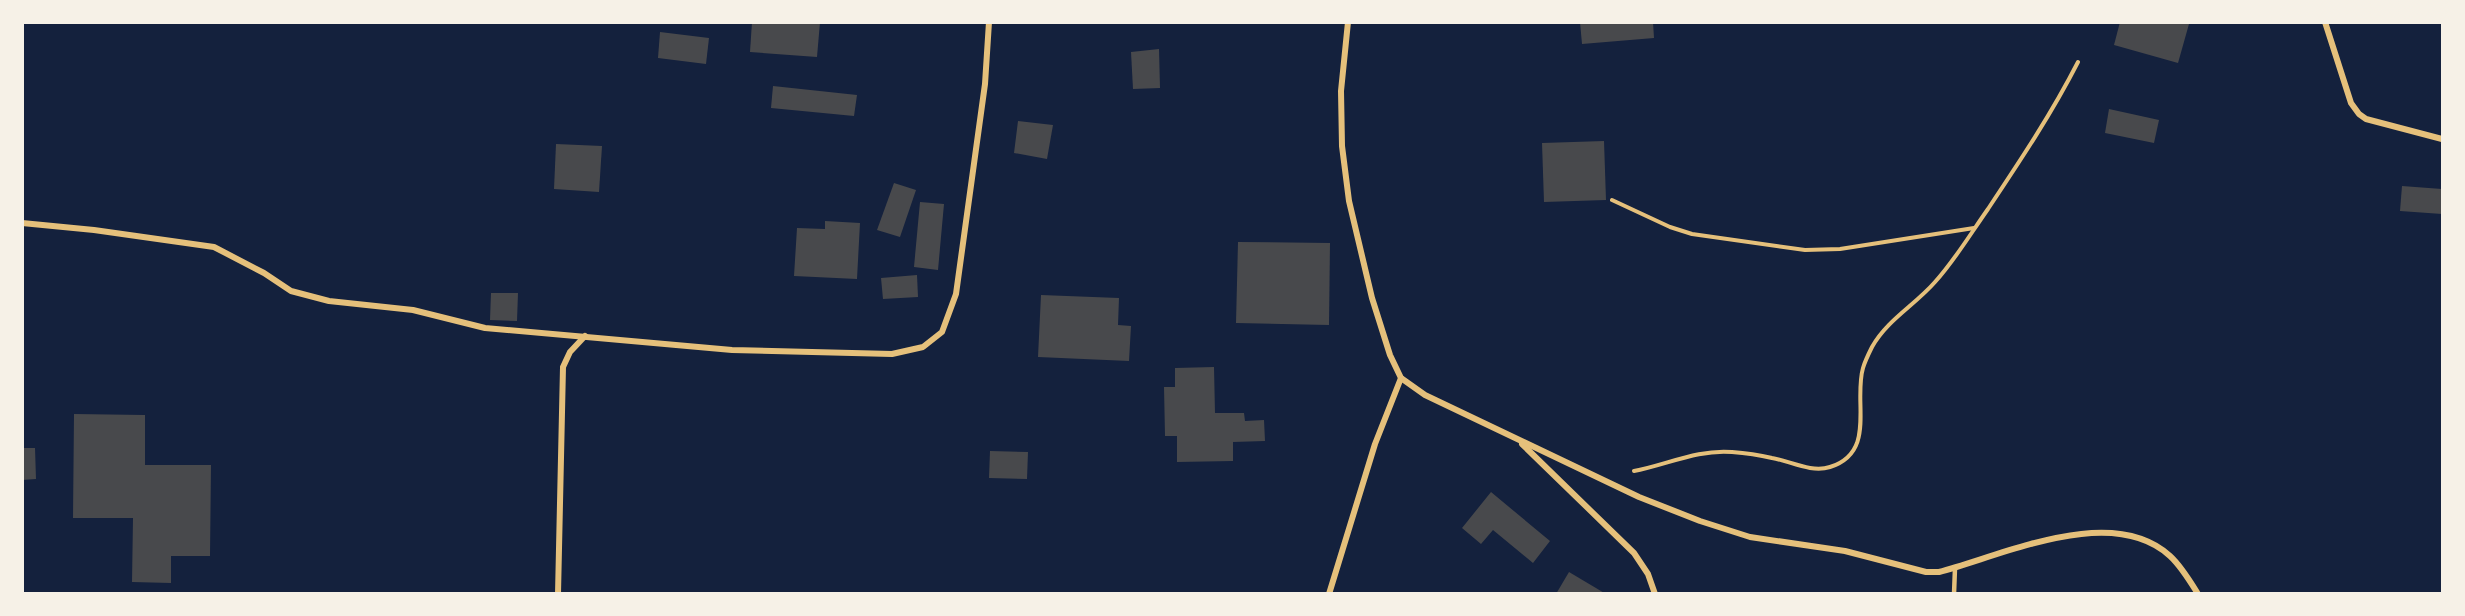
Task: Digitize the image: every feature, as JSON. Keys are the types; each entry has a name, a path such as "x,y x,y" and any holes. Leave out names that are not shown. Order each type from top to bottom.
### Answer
{"street":[{"path":"22,223 94,230 214,247 264,273 291,291 329,301 413,310 485,328 732,350 892,354 923,347 942,332 956,294 985,84 989,22"},
{"path":"1348,22 1341,91 1342,146 1349,201 1372,298 1390,355 1401,378 1425,395 1639,497 1750,537 1845,551 1926,572 1939,572 2046,541 2085,533 2116,532 2145,541 2169,556 2198,594"},
{"path":"2325,22 2351,103 2359,114 2366,119 2442,139"},
{"path":"558,594 563,367 570,352 585,336"},
{"path":"1329,594 1375,444 1401,378"},
{"path":"1517,439 1634,553 1648,574 1655,594"}],"lane":[{"path":"1954,594 1955,568"}],"path":[{"path":"1601,477 1709,453 1731,452 1819,468 1830,467 1844,459 1858,443 1863,369 1872,348 1884,329 1935,283 1975,228 2058,100 2078,62"},
{"path":"1612,200 1670,227 1692,234 1805,250 1840,249 1975,228"}],"building":[{"path":"752,22 820,22 817,57 750,52"},
{"path":"1580,22 1653,22 1654,38 1582,44"},
{"path":"2120,22 2189,24 2178,63 2114,45"},
{"path":"660,32 709,38 706,64 658,58"},
{"path":"1159,49 1160,88 1133,89 1131,52"},
{"path":"773,86 857,95 854,116 771,108"},
{"path":"2109,109 2159,120 2154,143 2105,133"},
{"path":"1018,121 1053,125 1047,159 1014,153"},
{"path":"1604,141 1606,200 1544,202 1542,143"},
{"path":"556,144 602,146 599,192 554,189"},
{"path":"894,183 916,190 900,237 877,230"},
{"path":"2402,186 2442,189 2442,214 2400,211"},
{"path":"920,202 944,204 938,270 914,267"},
{"path":"825,221 860,223 857,279 794,276 797,228 825,229"},
{"path":"1238,242 1330,243 1329,325 1236,323"},
{"path":"917,275 918,297 883,299 881,278"},
{"path":"491,293 518,293 517,321 490,320"},
{"path":"1041,295 1119,298 1118,325 1131,326 1129,361 1038,357"},
{"path":"1214,367 1215,413 1244,413 1245,421 1264,420 1265,441 1233,442 1233,461 1177,462 1177,436 1165,436 1164,387 1175,387 1175,368"},
{"path":"74,414 145,415 145,465 211,465 210,556 171,556 171,583 132,582 133,518 73,518"},
{"path":"22,448 35,448 36,479 22,480"},
{"path":"990,451 1028,452 1027,479 989,478"},
{"path":"1491,492 1550,541 1533,563 1493,530 1481,544 1462,528"},
{"path":"1569,572 1606,594 1556,594"}]}
